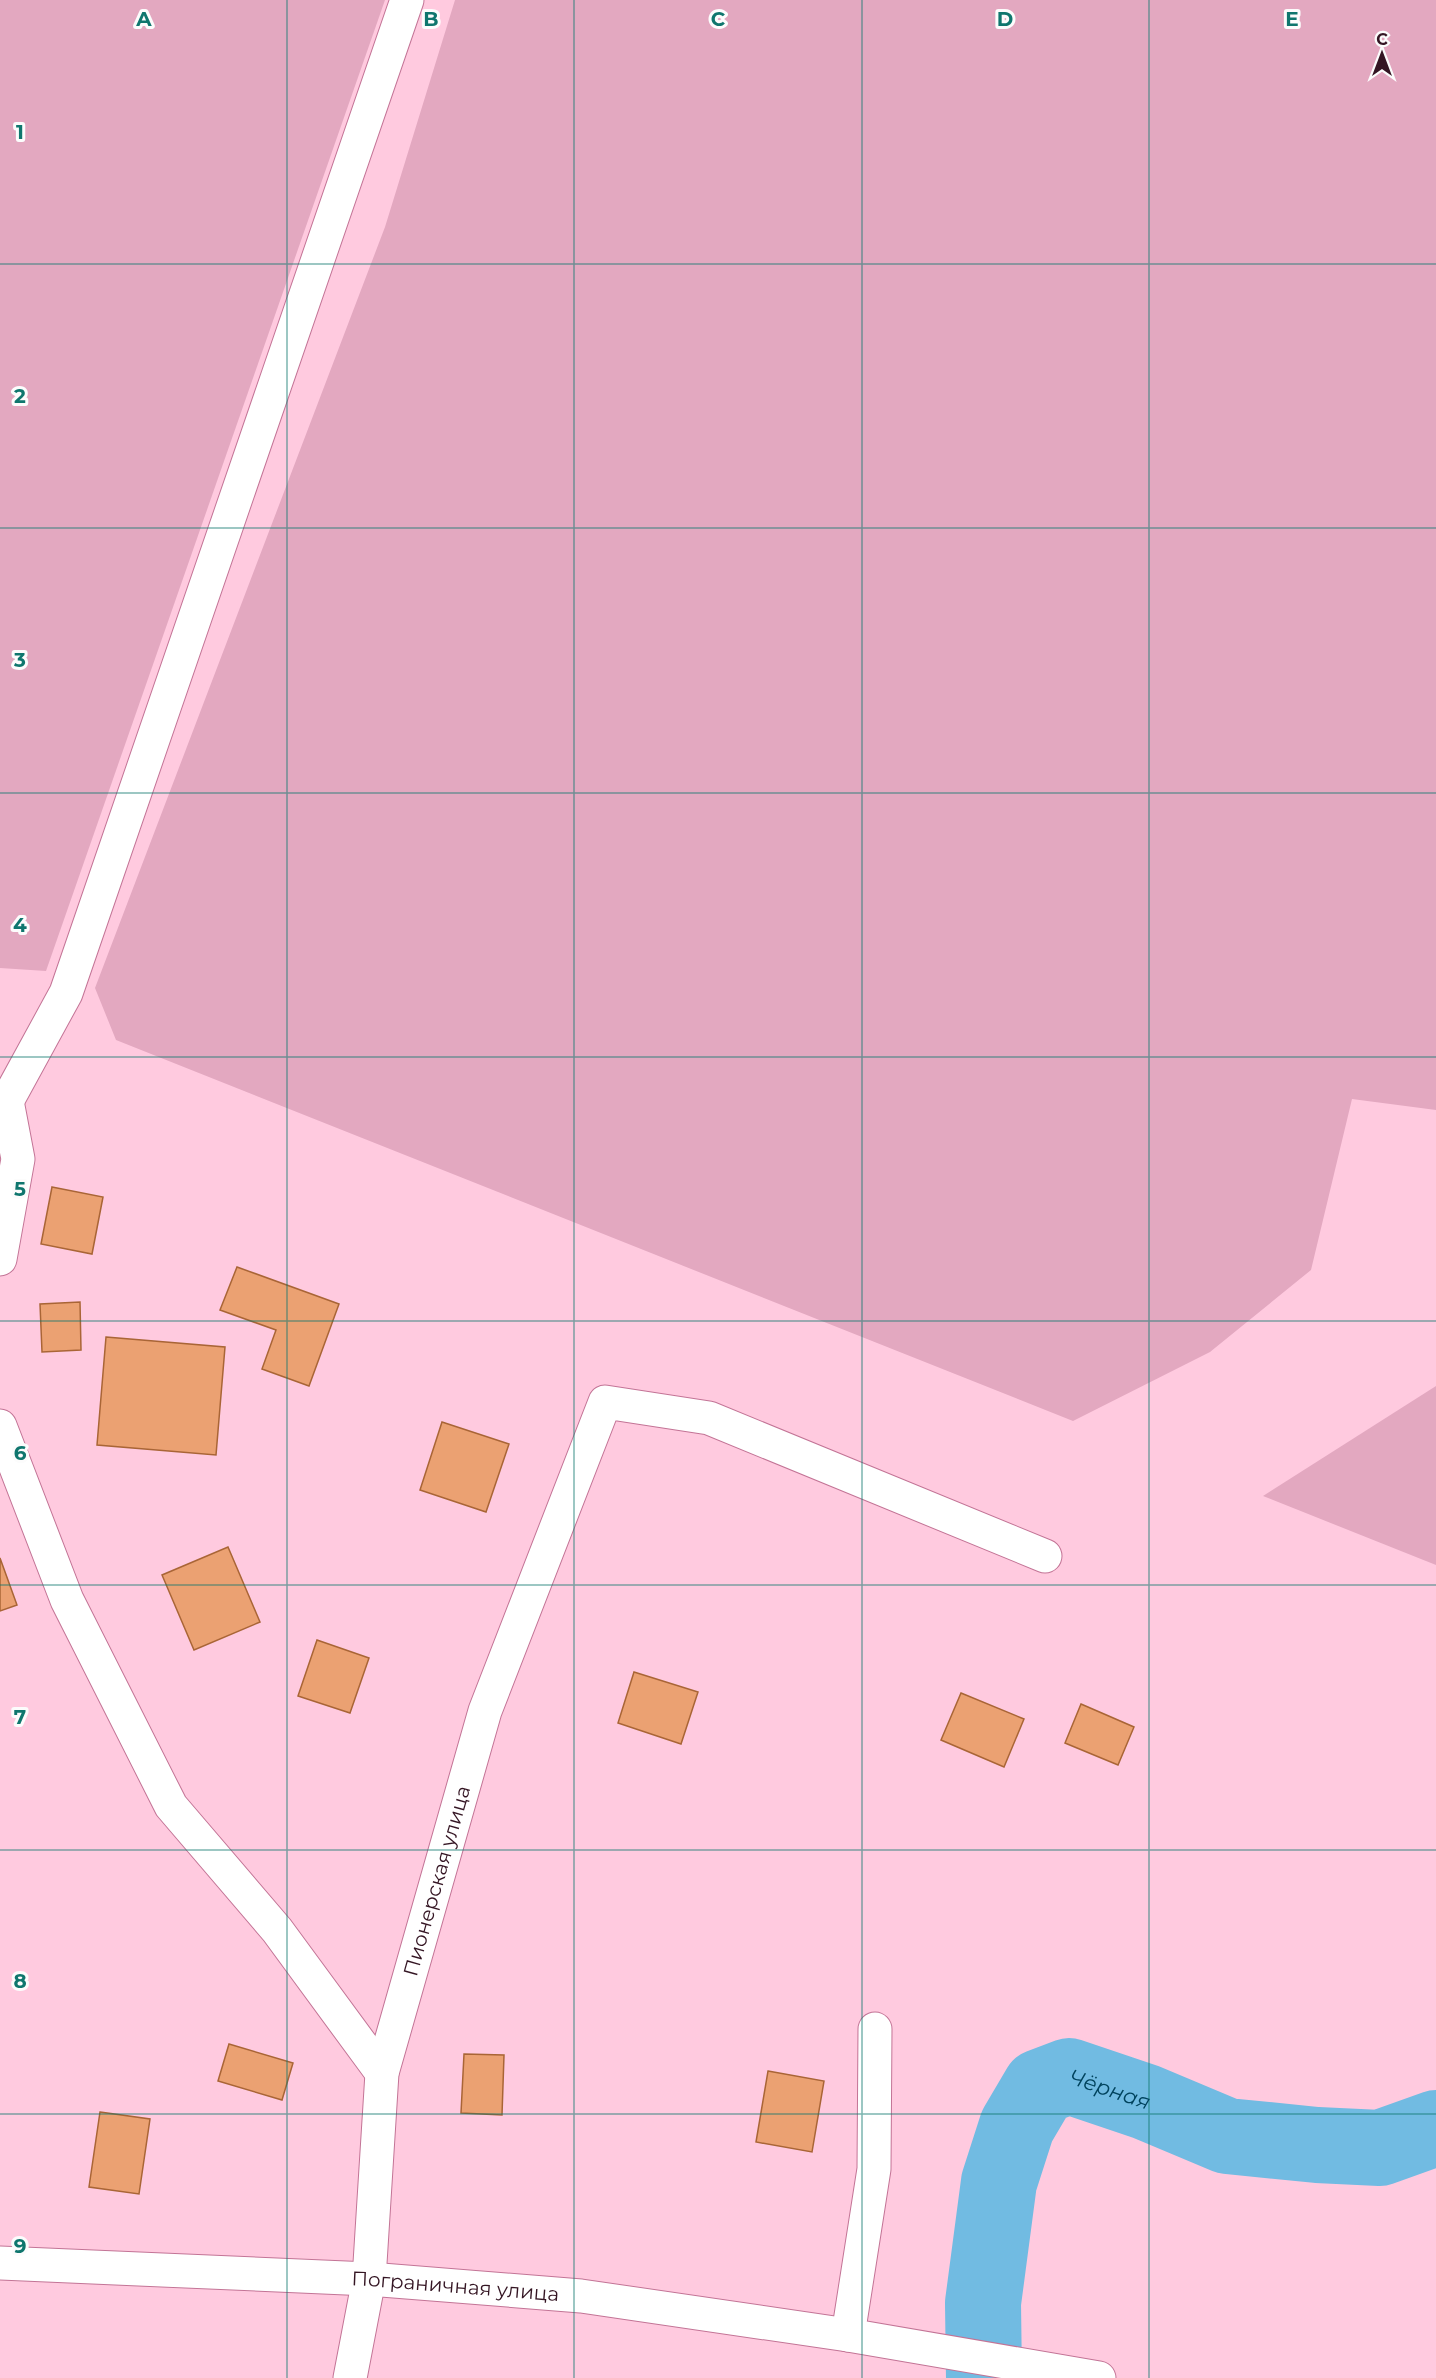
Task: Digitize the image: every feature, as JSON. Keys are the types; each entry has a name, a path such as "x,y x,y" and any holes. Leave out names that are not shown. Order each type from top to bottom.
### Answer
{"street":[{"path":"0,1259 18,1159 3,1101 66,993 407,0"},
{"name":"Пионерская улица","path":"350,2378 369,2279 382,2073 485,1711 605,1402 709,1418 1046,1556"},
{"path":"0,1426 67,1600 171,1806 277,1930 382,2073"},
{"path":"848,2335 874,2169 875,2029"},
{"name":"Пограничная улица","path":"0,2263 369,2279 581,2296 907,2344 1099,2378"}],"shaded area":[{"path":"0,0 385,0 46,971 0,968"},
{"path":"455,0 1436,0 1436,1110 1352,1099 1311,1270 1210,1352 1073,1421 116,1040 95,988 385,227"},
{"path":"1436,1386 1436,1565 1263,1496"}],"building":[{"path":"52,1187 103,1197 92,1254 41,1244"},
{"path":"237,1267 339,1304 309,1386 262,1369 276,1330 220,1310"},
{"path":"80,1302 81,1350 42,1352 40,1304"},
{"path":"106,1337 225,1347 216,1455 97,1445"},
{"path":"442,1422 509,1444 486,1512 420,1490"},
{"path":"228,1547 260,1622 194,1650 162,1575"},
{"path":"0,1558 17,1605 0,1611"},
{"path":"317,1640 369,1658 350,1713 298,1696"},
{"path":"634,1672 698,1692 681,1744 618,1723"},
{"path":"961,1693 1024,1719 1004,1767 941,1740"},
{"path":"1081,1704 1134,1727 1118,1765 1065,1743"},
{"path":"229,2044 293,2063 282,2100 218,2081"},
{"path":"464,2054 504,2055 502,2115 461,2113"},
{"path":"768,2071 824,2081 812,2152 756,2142"},
{"path":"100,2112 150,2119 139,2194 89,2187"}],"waterway":[{"name":"Чёрная","path":"984,2378 983,2303 999,2182 1017,2126 1040,2087 1069,2076 1146,2102 1227,2136 1317,2145 1380,2148 1436,2128"}]}
